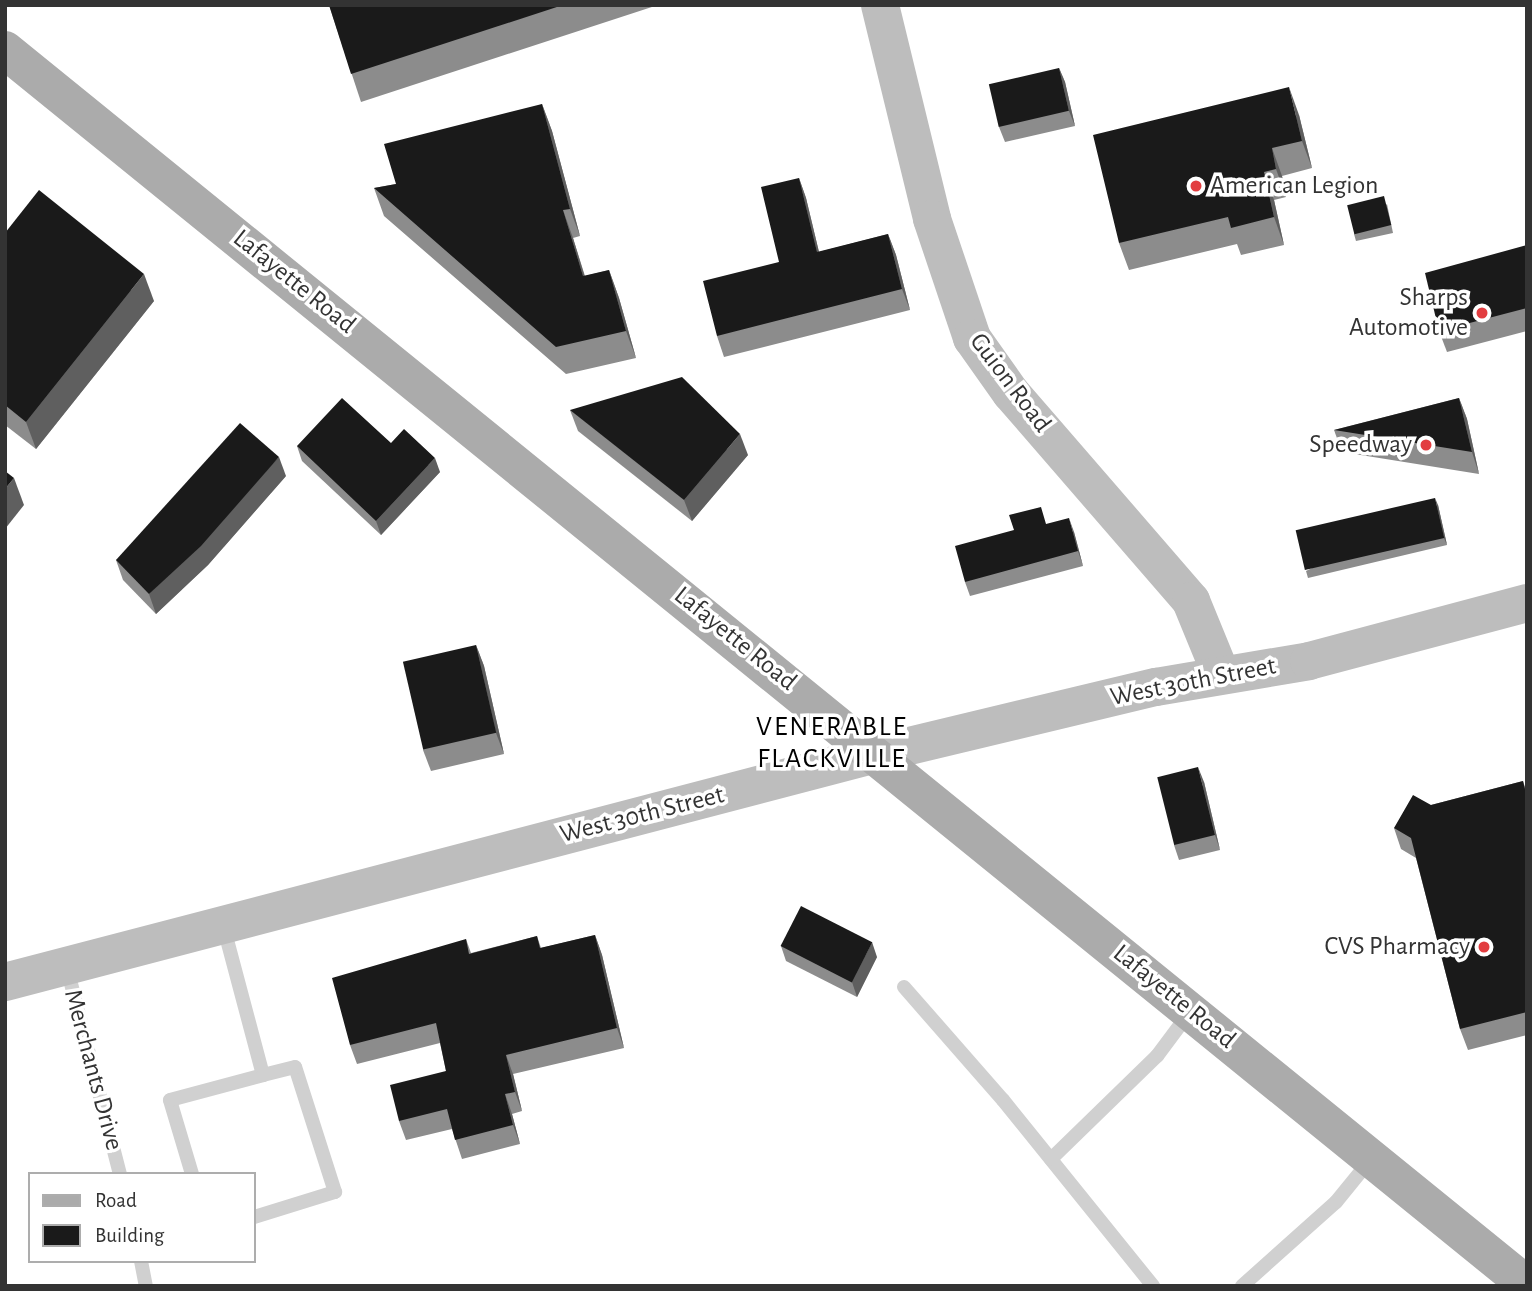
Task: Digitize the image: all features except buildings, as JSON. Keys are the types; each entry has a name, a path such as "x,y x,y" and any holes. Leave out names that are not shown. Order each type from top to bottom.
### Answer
{"main road":[{"name":"Guion Road","path":"880,5 938,240 972,338 1011,393 1191,601 1220,674"},
{"name":"Lafayette Road","path":"5,50 1527,1284"},
{"name":"West 30th Street","path":"5,982 876,754 1220,674 1309,661 1527,603"}],"lane":[{"path":"223,924 263,1075"},
{"name":"Merchants Drive","path":"66,966 119,1172"},
{"path":"904,987 1051,1159 1153,1286"},
{"path":"1051,1159 1157,1056 1191,1010"},
{"path":"191,1172 170,1100 295,1067 335,1192 256,1216"},
{"path":"1242,1286 1336,1202 1371,1158"},
{"path":"141,1263 146,1286"}],"place":[{"name":"American Legion","path":"1196,186"},
{"name":"Sharps Automotive","path":"1482,313"},
{"name":"Speedway","path":"1426,445"},
{"name":"CVS Pharmacy","path":"1484,947"}],"district":[{"name":"VENERABLE FLACKVILLE","path":"832,743"}]}
